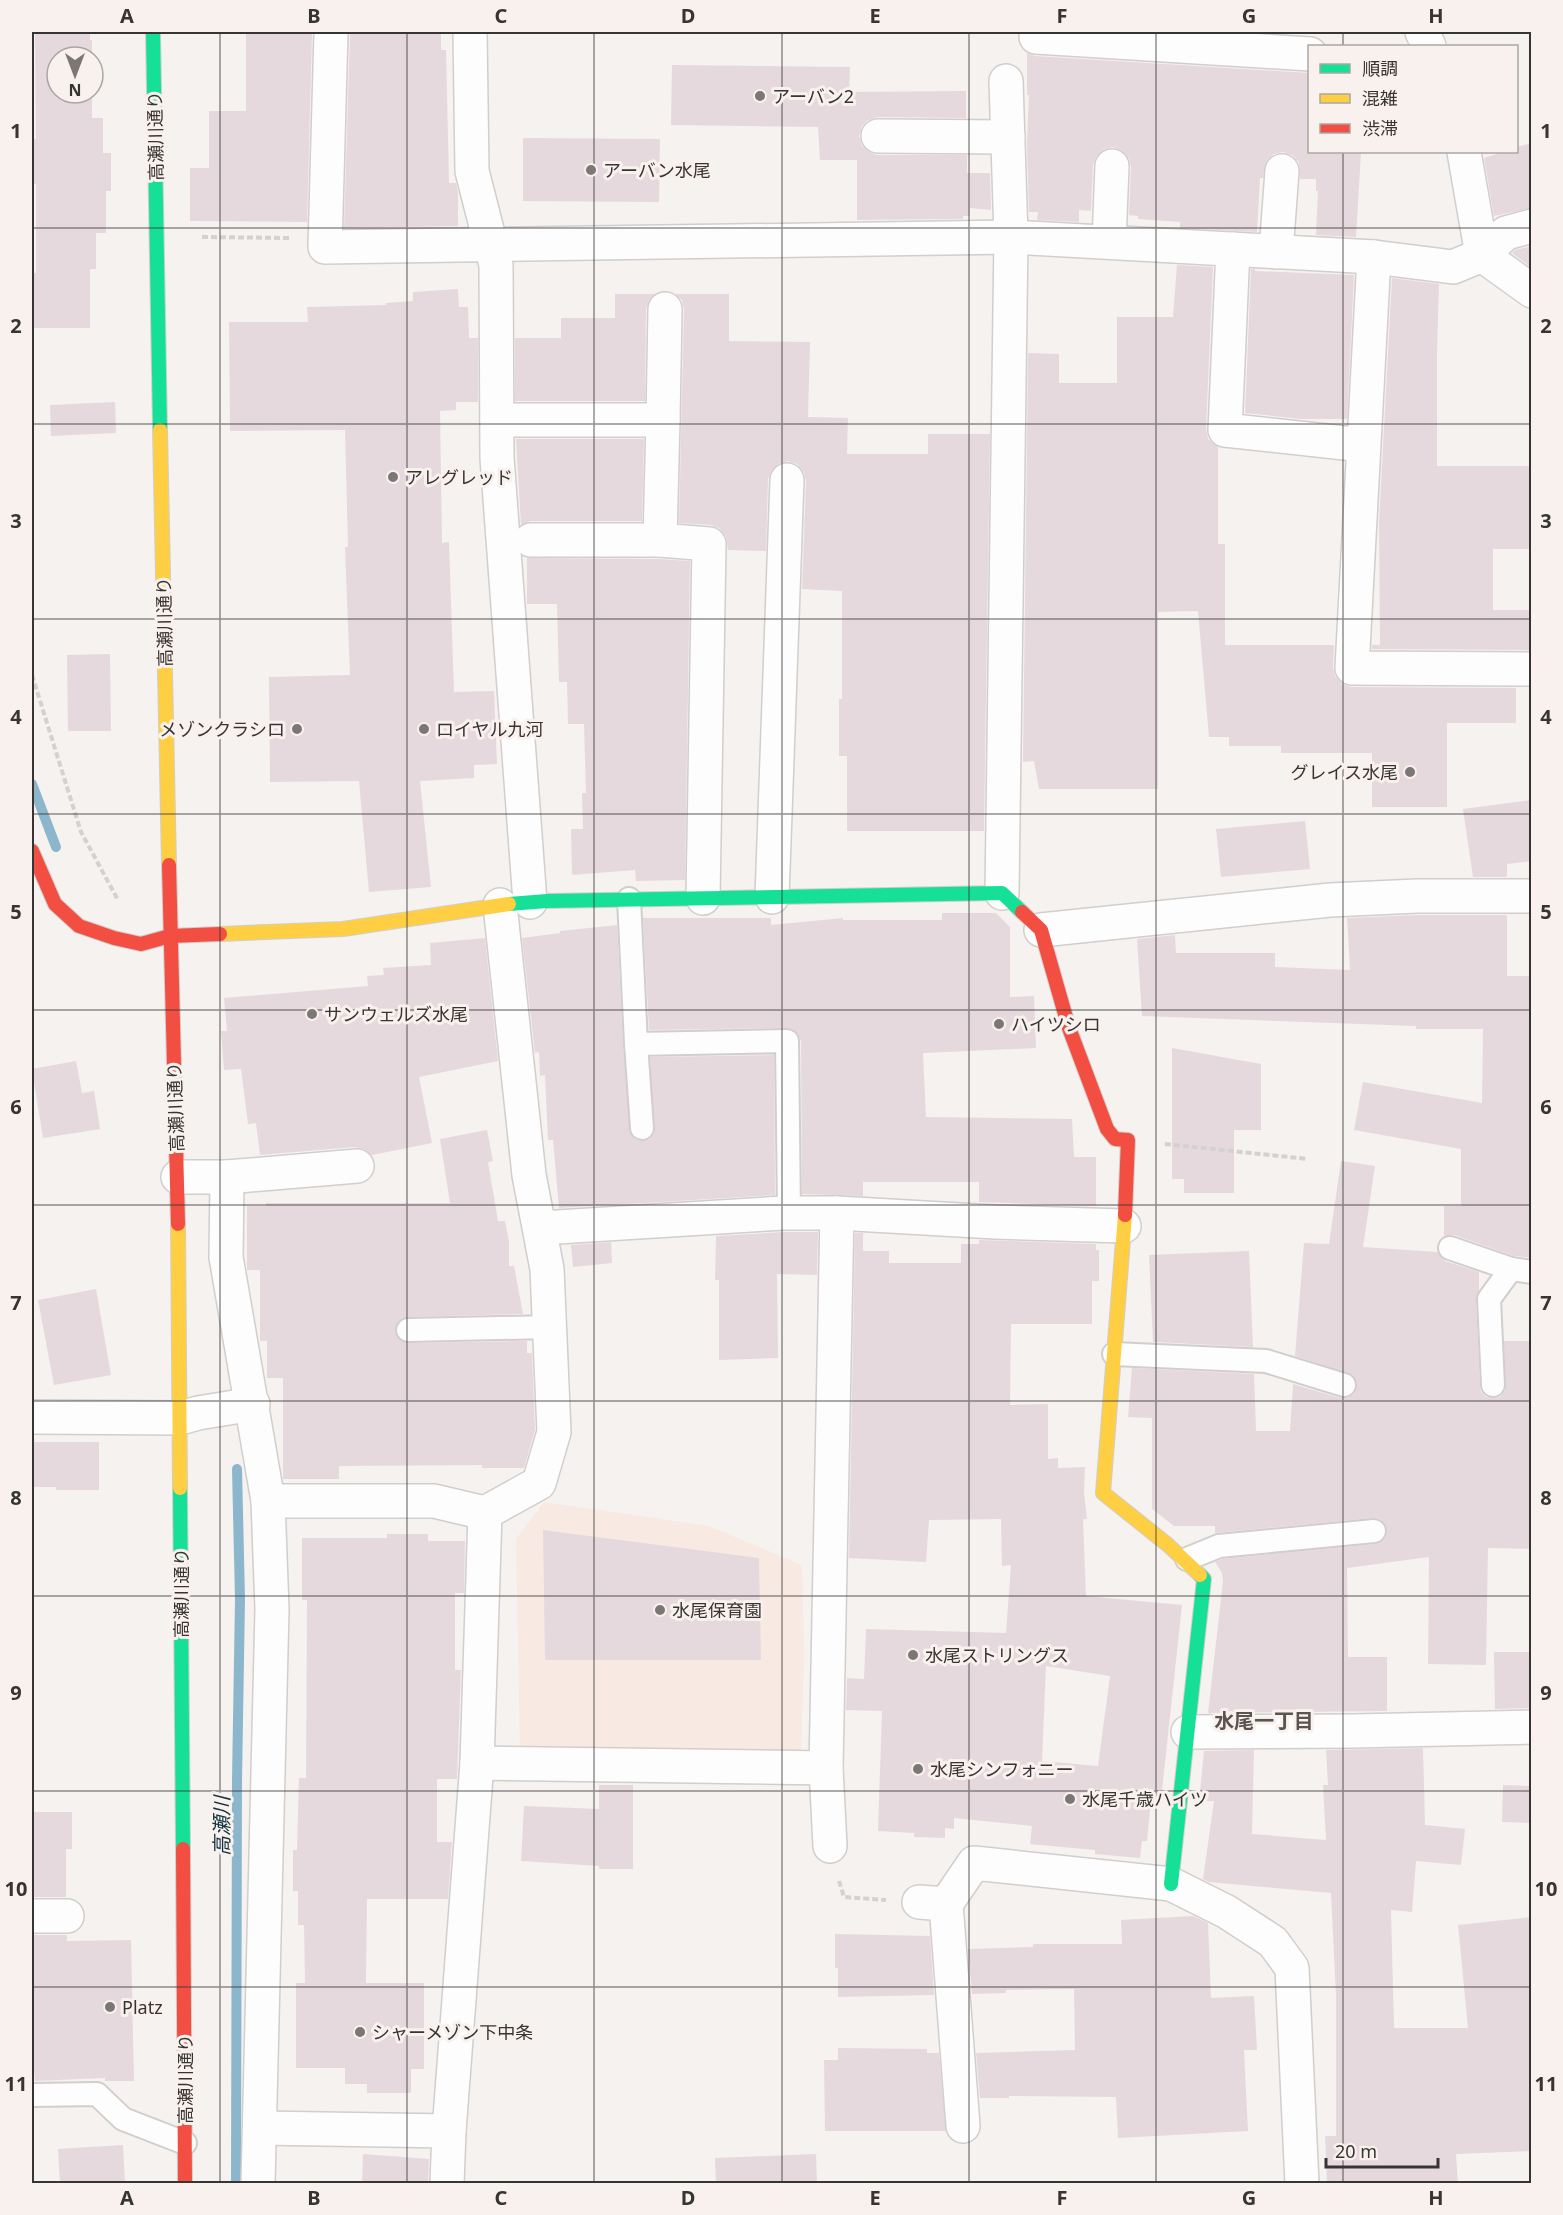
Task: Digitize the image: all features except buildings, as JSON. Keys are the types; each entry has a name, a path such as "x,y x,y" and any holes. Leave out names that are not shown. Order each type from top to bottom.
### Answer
{"street":[{"name":"高瀬川通り","path":"153,32 170,936 189,1415 185,2184"},
{"path":"331,32 325,247 1011,237 1374,257 1453,267 1482,255 1506,233 1532,226"},
{"path":"268,1502 434,1502 485,1513 538,1483 555,1432 547,1269 541,1228 529,1175 515,904 497,458 496,266 472,171 470,32"},
{"path":"1036,37 1308,54"},
{"path":"1002,893 1011,237 1006,81"},
{"path":"878,136 1008,137"},
{"path":"1464,153 1482,255 1532,291"},
{"path":"1109,242 1112,166"},
{"path":"1276,252 1282,171"},
{"path":"1233,249 1225,430 1363,445"},
{"path":"1374,257 1352,668 1532,669"},
{"path":"660,540 665,309"},
{"path":"497,420 663,420"},
{"path":"772,897 787,480"},
{"path":"531,540 660,540 709,544 703,898"},
{"path":"32,851 55,904 79,927 141,944 170,936 343,929 515,904 629,899 1002,893 1041,930 1069,1028 1107,1129 1115,1139 1128,1140 1128,1180 1103,1493 1126,1514 1187,1559 1204,1579 1171,1884"},
{"path":"1041,930 1330,900 1417,896 1532,896"},
{"path":"178,1177 227,1177 357,1166"},
{"path":"227,1177 226,1257 268,1502 272,1609 258,2184"},
{"path":"541,1228 789,1213 837,1213 995,1222 1124,1226"},
{"path":"830,1846 826,1768 837,1213"},
{"path":"32,1417 189,1415 253,1404"},
{"path":"447,2184 477,1763 485,1513"},
{"path":"1188,1732 1532,1727"},
{"path":"477,1763 826,1768"},
{"path":"963,2126 933,1903 974,1863 1171,1884 1227,1912 1273,1942 1292,1968 1302,2184"},
{"path":"32,1916 67,1916"},
{"path":"260,2128 449,2131"}],"lane":[{"path":"629,899 642,1128"},
{"path":"636,1044 788,1041 789,1213"},
{"path":"1450,1248 1521,1271"},
{"path":"1493,1385 1489,1299 1521,1271"},
{"path":"408,1330 550,1327"},
{"path":"1114,1354 1266,1360 1344,1385"},
{"path":"1187,1559 1219,1546 1374,1531"},
{"path":"32,2095 97,2094 123,2120 185,2142"}],"path":[{"path":"202,237 306,238 325,247"},
{"path":"32,675 81,832 141,944"},
{"path":"1128,1140 1308,1159"},
{"path":"830,1846 844,1897 933,1903"}],"shaded area":[{"name":"水尾保育園","path":"544,1502 709,1526 802,1565 804,1655 801,1755 520,1753 516,1539"}],"waterway":[{"name":"高瀬川","path":"32,784 56,847"},
{"name":"高瀬川","path":"236,2184 240,1599 237,1469"}],"traffic: fast":[{"path":"153,32 160,430"},
{"path":"509,904 547,901 1002,893 1022,912"},
{"path":"180,1488 183,1849"},
{"path":"1171,1884 1204,1579 1200,1575"}],"traffic: slow":[{"path":"160,430 169,865"},
{"path":"220,934 343,929 509,904"},
{"path":"1125,1215 1103,1493 1168,1545 1200,1575"},
{"path":"178,1224 180,1488"}],"traffic: jam":[{"path":"32,851 55,904 79,926 141,944 170,936 220,934"},
{"path":"169,865 178,1224"},
{"path":"1022,912 1041,930 1069,1028 1107,1129 1115,1139 1128,1140 1125,1215"},
{"path":"183,1849 185,2184"}],"place":[{"name":"アーバン2","path":"760,96"},
{"name":"アーバン水尾","path":"591,170"},
{"name":"アレグレッド","path":"393,477"},
{"name":"メゾンクラシロ","path":"297,729"},
{"name":"ロイヤル九河","path":"424,729"},
{"name":"グレイス水尾","path":"1410,772"},
{"name":"サンウェルズ水尾","path":"312,1014"},
{"name":"ハイツシロ","path":"999,1024"},
{"name":"水尾保育園","path":"660,1610"},
{"name":"水尾ストリングス","path":"913,1655"},
{"name":"水尾シンフォニー","path":"918,1769"},
{"name":"水尾千歳ハイツ","path":"1070,1799"},
{"name":"Platz","path":"110,2007"},
{"name":"シャーメゾン下中条","path":"360,2032"}],"district":[{"name":"水尾一丁目","path":"1264,1720"}]}
